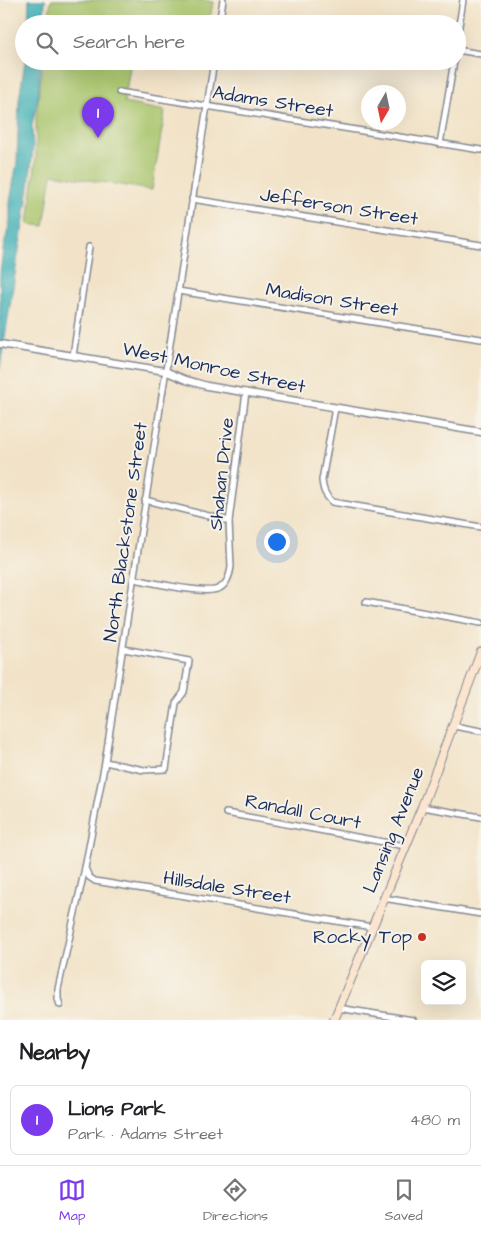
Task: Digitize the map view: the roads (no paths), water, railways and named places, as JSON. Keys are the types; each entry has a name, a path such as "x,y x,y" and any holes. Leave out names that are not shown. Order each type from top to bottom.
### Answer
{"main road":[{"name":"Lansing Avenue","path":"334,1020 454,726 481,652"}],"street":[{"path":"220,15 223,0"},
{"path":"461,15 463,0"},
{"path":"466,52 481,54"},
{"name":"North Blackstone Street","path":"60,1005 58,990 85,868 124,649 145,500 213,70"},
{"path":"440,144 452,70"},
{"name":"Adams Street","path":"118,92 481,150"},
{"name":"Jefferson Street","path":"192,199 481,245"},
{"path":"73,356 89,247"},
{"name":"Madison Street","path":"178,291 481,338"},
{"name":"West Monroe Street","path":"3,344 165,372 207,386 481,432"},
{"name":"Shahan Drive","path":"134,579 201,590 220,589 227,580 231,568 229,521 246,392"},
{"path":"335,408 322,480 326,495 332,502 481,527"},
{"path":"145,500 229,521"},
{"path":"366,602 481,623"},
{"path":"105,762 144,770 166,769 176,703 184,692 188,669 189,661 124,649"},
{"path":"454,726 481,731"},
{"path":"422,806 481,816"},
{"name":"Randall Court","path":"226,813 405,846"},
{"name":"Hillsdale Street","path":"85,868 89,877 95,881 372,928"},
{"path":"383,898 481,914"},
{"path":"338,1008 413,1020"}],"water":[{"path":"29,0 45,0 44,15 28,15"},
{"path":"24,70 40,70 38,96 32,125 33,148 29,187 0,368 0,274 3,250 10,221 10,202 17,162 19,100"}],"place":[{"name":"Lions Park","path":"98,138"},
{"name":"Rocky Top","path":"422,937"}]}
